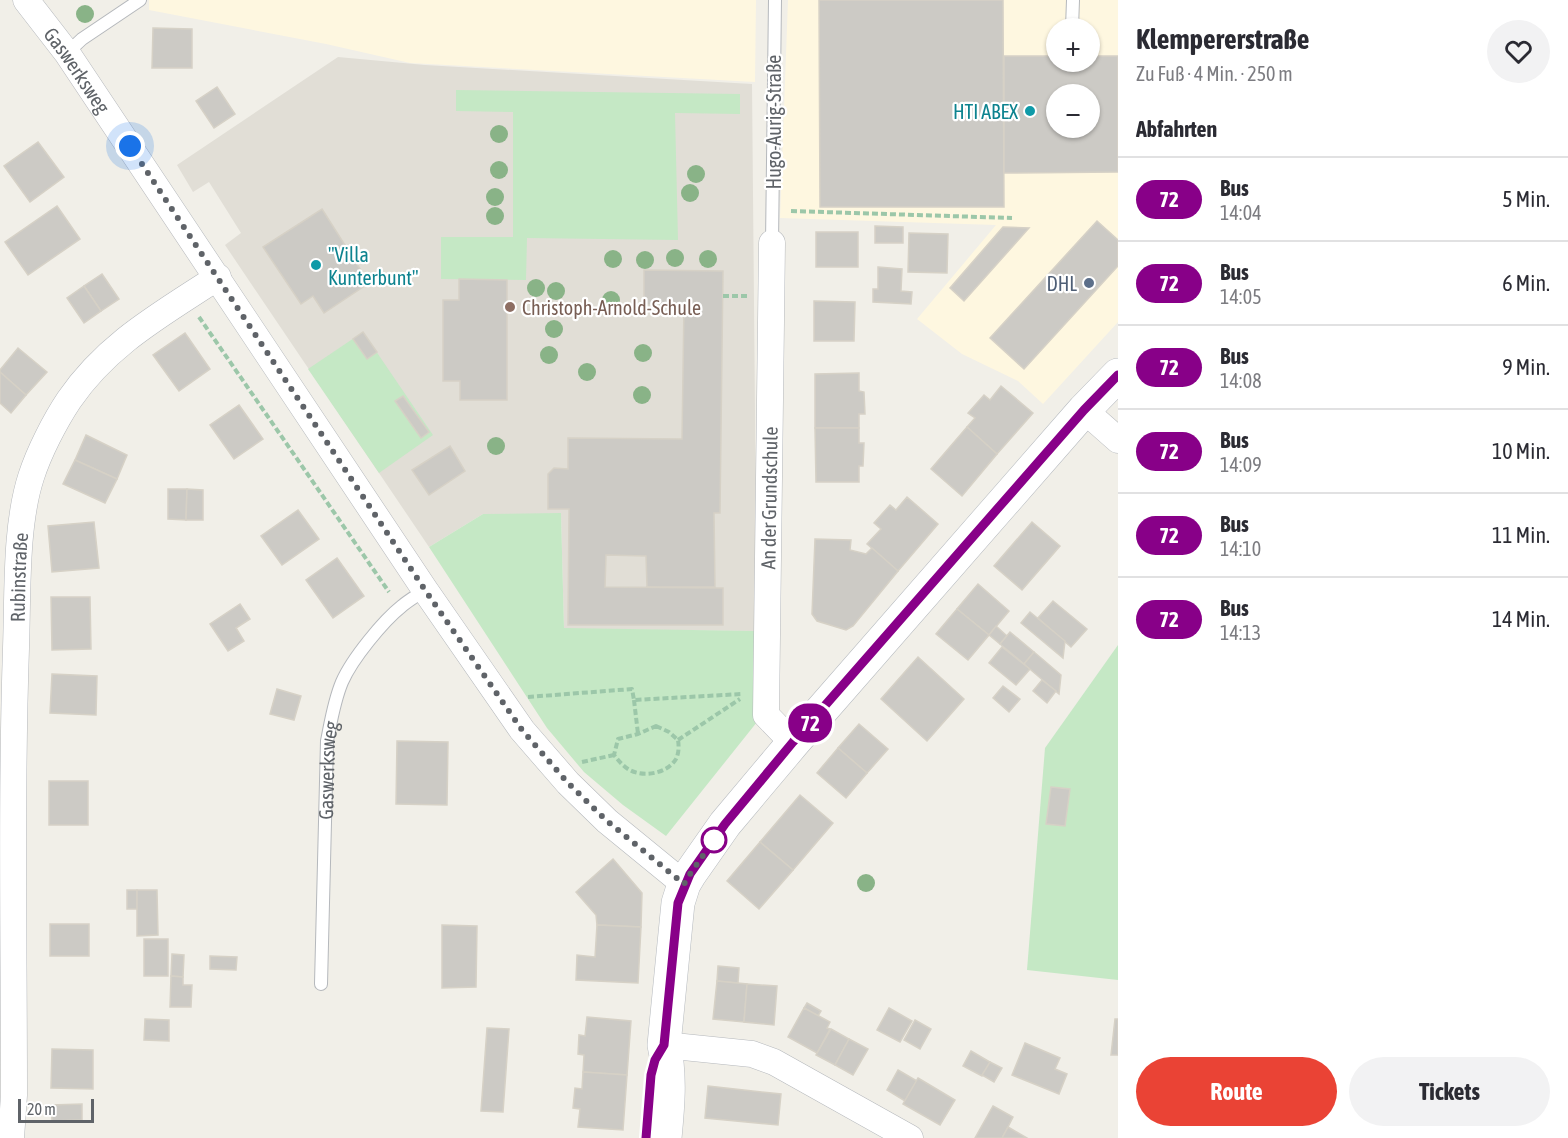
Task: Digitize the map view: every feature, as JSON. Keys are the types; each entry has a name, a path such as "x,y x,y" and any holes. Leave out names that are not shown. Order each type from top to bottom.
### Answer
{"street":[{"name":"Gaswerksweg","path":"26,0 67,53 425,590 522,730 568,783 607,821 684,884"},
{"name":"An der Grundschule","path":"772,243 766,715 793,742"},
{"name":"Rubinstraße","path":"11,1138 14,1095 14,719 20,549 23,512 31,476 50,432 69,400 110,352 134,332 218,277"},
{"path":"665,1138 669,1076 664,1045 678,903 684,884 725,824 793,742 1084,410 1118,375"},
{"path":"1084,410 1118,440"},
{"path":"664,1045 752,1054 774,1062 894,1134"},
{"path":"646,1138 651,1075 655,1060 664,1045"}],"lane":[{"path":"67,53 82,39 140,0"},
{"name":"Hugo-Aurig-Straße","path":"772,243 774,0"},
{"path":"1072,18 1073,0"},
{"name":"Gaswerksweg","path":"321,984 327,741 333,708 343,680 373,636 399,608 425,590"}],"path":[{"path":"773,210 1012,218"},
{"path":"186,298 399,608"},
{"path":"506,706 531,696 632,689 638,734"},
{"path":"634,700 749,693 678,740"},
{"path":"656,726 669,732 678,740 679,750 675,760 662,771 644,774 630,770 614,755 618,739 656,726"}],"shaded area":[{"path":"149,0 756,0 755,82 410,63 326,44 149,10"},
{"path":"788,0 1118,0 1118,322 1043,404 1018,381 962,354 917,319 996,225 780,218"},
{"name":"Christoph-Arnold-Schule","path":"338,57 425,65 752,84 757,631 564,629 561,514 483,514 429,547 225,245 241,233 209,182 193,192 177,165"}],"green space":[{"path":"456,90 740,94 740,114 675,113 678,240 527,238 526,280 441,279 441,237 513,237 513,112 456,111"},
{"path":"363,332 433,435 379,473 308,369"},
{"path":"561,513 564,628 757,631 757,722 666,836 623,805 584,772 547,728 429,547 483,514"},
{"path":"1118,645 1118,980 1027,970 1045,748"}],"building":[{"path":"819,0 1003,0 1004,207 820,207"},
{"path":"153,28 192,29 192,68 152,68"},
{"name":"HTI ABEX","path":"1004,56 1046,56 1046,72 1100,72 1100,56 1118,56 1118,172 1004,173"},
{"path":"217,87 235,114 214,128 196,101"},
{"path":"38,142 64,177 30,202 4,166"},
{"path":"57,206 80,239 28,275 5,242"},
{"name":"\"Villa Kunterbunt\"","path":"322,209 369,283 324,313 313,296 301,304 263,247"},
{"path":"1097,221 1118,240 1118,266 1024,369 990,338"},
{"path":"875,226 903,227 903,243 875,243"},
{"path":"1003,227 1029,228 964,301 950,288"},
{"path":"816,232 858,232 858,267 816,267"},
{"path":"909,233 948,234 947,273 908,272"},
{"path":"878,267 902,269 901,291 912,292 911,304 873,302 873,289 878,289"},
{"path":"644,270 723,271 720,513 714,513 715,587 647,587 646,556 606,555 605,587 723,588 723,625 568,625 569,509 548,509 548,474 554,468 568,469 568,438 682,439 684,304 644,305"},
{"path":"102,274 119,299 101,311 84,286"},
{"path":"459,279 507,280 507,400 460,400 460,381 443,381 443,300 459,300"},
{"path":"84,286 101,311 84,323 67,298"},
{"path":"814,301 855,302 854,341 814,341"},
{"path":"363,332 377,352 367,359 353,339"},
{"path":"185,333 210,369 179,391 153,355"},
{"path":"18,348 47,372 26,395 0,372"},
{"path":"0,372 26,395 11,413 0,403"},
{"path":"859,373 859,391 864,392 865,414 859,414 859,428 815,428 815,374"},
{"path":"1001,386 1033,413 997,454 967,427 975,418 968,413 984,395 990,400"},
{"path":"403,396 429,432 421,438 395,401"},
{"path":"239,405 263,439 234,459 210,425"},
{"path":"967,427 997,454 962,496 931,469"},
{"path":"815,428 859,428 859,443 864,443 863,466 859,466 859,482 816,482"},
{"path":"86,435 127,455 117,479 75,460"},
{"path":"450,446 465,471 429,495 412,470"},
{"path":"75,460 117,479 105,503 63,484"},
{"path":"168,489 187,489 186,520 168,519"},
{"path":"187,489 203,490 203,520 186,520"},
{"path":"907,497 938,524 898,571 867,544 881,529 874,523 890,505 896,510"},
{"path":"298,510 319,539 282,565 261,536"},
{"path":"94,522 99,568 52,572 48,526"},
{"path":"1032,522 1060,546 1022,590 994,566"},
{"path":"815,539 851,540 850,550 866,554 872,548 898,571 853,626 846,630 817,621 812,614"},
{"path":"337,558 364,596 333,618 306,580"},
{"path":"978,584 1009,611 989,635 957,609"},
{"path":"51,597 90,597 91,649 52,650"},
{"path":"1053,601 1087,629 1071,647 1038,618"},
{"path":"240,604 250,619 236,628 244,641 228,651 210,624"},
{"path":"957,609 989,635 968,660 936,634"},
{"path":"1030,612 1065,641 1063,658 1021,623"},
{"path":"996,626 1007,636 1000,644 989,635"},
{"path":"1010,632 1034,652 1024,664 1000,644"},
{"path":"1002,647 1030,669 1016,685 989,663"},
{"path":"1034,652 1061,675 1059,694 1024,664"},
{"path":"918,657 964,699 927,741 881,699"},
{"path":"52,674 97,676 96,715 50,713"},
{"path":"1042,680 1056,691 1047,703 1033,691"},
{"path":"1003,686 1020,699 1009,712 993,698"},
{"path":"277,689 301,696 294,720 270,714"},
{"path":"859,724 888,749 867,773 838,748"},
{"path":"397,741 448,742 447,805 396,804"},
{"path":"838,748 867,773 846,798 817,773"},
{"path":"49,781 88,781 88,825 49,825"},
{"path":"1051,787 1070,789 1065,826 1046,824"},
{"path":"800,795 833,823 793,870 760,842"},
{"path":"760,842 793,870 759,909 727,881"},
{"path":"613,859 642,893 641,927 597,925 596,915 576,892"},
{"path":"127,890 137,890 137,909 127,909"},
{"path":"137,890 157,890 158,935 137,936"},
{"path":"50,924 89,924 89,956 50,956"},
{"path":"442,925 477,926 476,987 442,988"},
{"path":"597,925 641,927 638,983 576,980 577,955 595,957"},
{"path":"144,939 168,939 168,976 144,976"},
{"path":"172,954 184,955 183,977 171,976"},
{"path":"210,956 237,957 236,970 210,969"},
{"path":"718,966 739,968 738,983 717,981"},
{"path":"171,976 183,977 183,985 192,985 191,1007 170,1007"},
{"path":"717,981 747,984 744,1022 713,1019"},
{"path":"747,984 777,986 774,1025 744,1022"},
{"path":"807,1003 821,1011 818,1016 804,1008"},
{"path":"804,1008 830,1022 827,1028 830,1029 817,1053 788,1037"},
{"path":"889,1008 912,1021 900,1042 877,1030"},
{"path":"587,1017 631,1021 627,1075 583,1072 584,1055 578,1054 579,1035 585,1036"},
{"path":"145,1019 169,1020 169,1041 144,1040"},
{"path":"1115,1019 1118,1019 1118,1055 1111,1055"},
{"path":"915,1020 931,1029 920,1049 904,1040"},
{"path":"487,1028 509,1029 503,1112 481,1111"},
{"path":"831,1029 849,1039 835,1065 816,1055"},
{"path":"849,1039 868,1049 853,1075 835,1065"},
{"path":"1025,1043 1060,1058 1055,1069 1067,1074 1059,1094 1012,1075"},
{"path":"52,1049 93,1050 93,1089 51,1088"},
{"path":"971,1051 990,1062 982,1076 963,1066"},
{"path":"990,1062 1002,1068 994,1082 982,1075"},
{"path":"898,1070 917,1081 905,1101 887,1090"},
{"path":"583,1072 627,1075 623,1130 578,1127 580,1109 573,1108 575,1088 582,1089"},
{"path":"918,1078 955,1100 940,1125 903,1104"},
{"path":"708,1086 781,1094 778,1125 705,1118"},
{"path":"82,1104 82,1120 52,1121 51,1105"},
{"path":"993,1106 1013,1117 1002,1138 975,1138"},
{"path":"1008,1127 1027,1138 1002,1138"}],"bus line":[{"name":"72","path":"646,1138 651,1075 655,1060 664,1045 678,903 690,874 725,824 793,742 1084,410 1118,375"}],"place":[{"name":"HTI ABEX","path":"1030,111"},
{"name":"\"Villa Kunterbunt\"","path":"316,265"},
{"name":"DHL","path":"1089,283"},
{"name":"Christoph-Arnold-Schule","path":"510,307"}],"route":[{"path":"130,146 425,590 522,730 568,783 607,821 684,884 714,840"}]}
